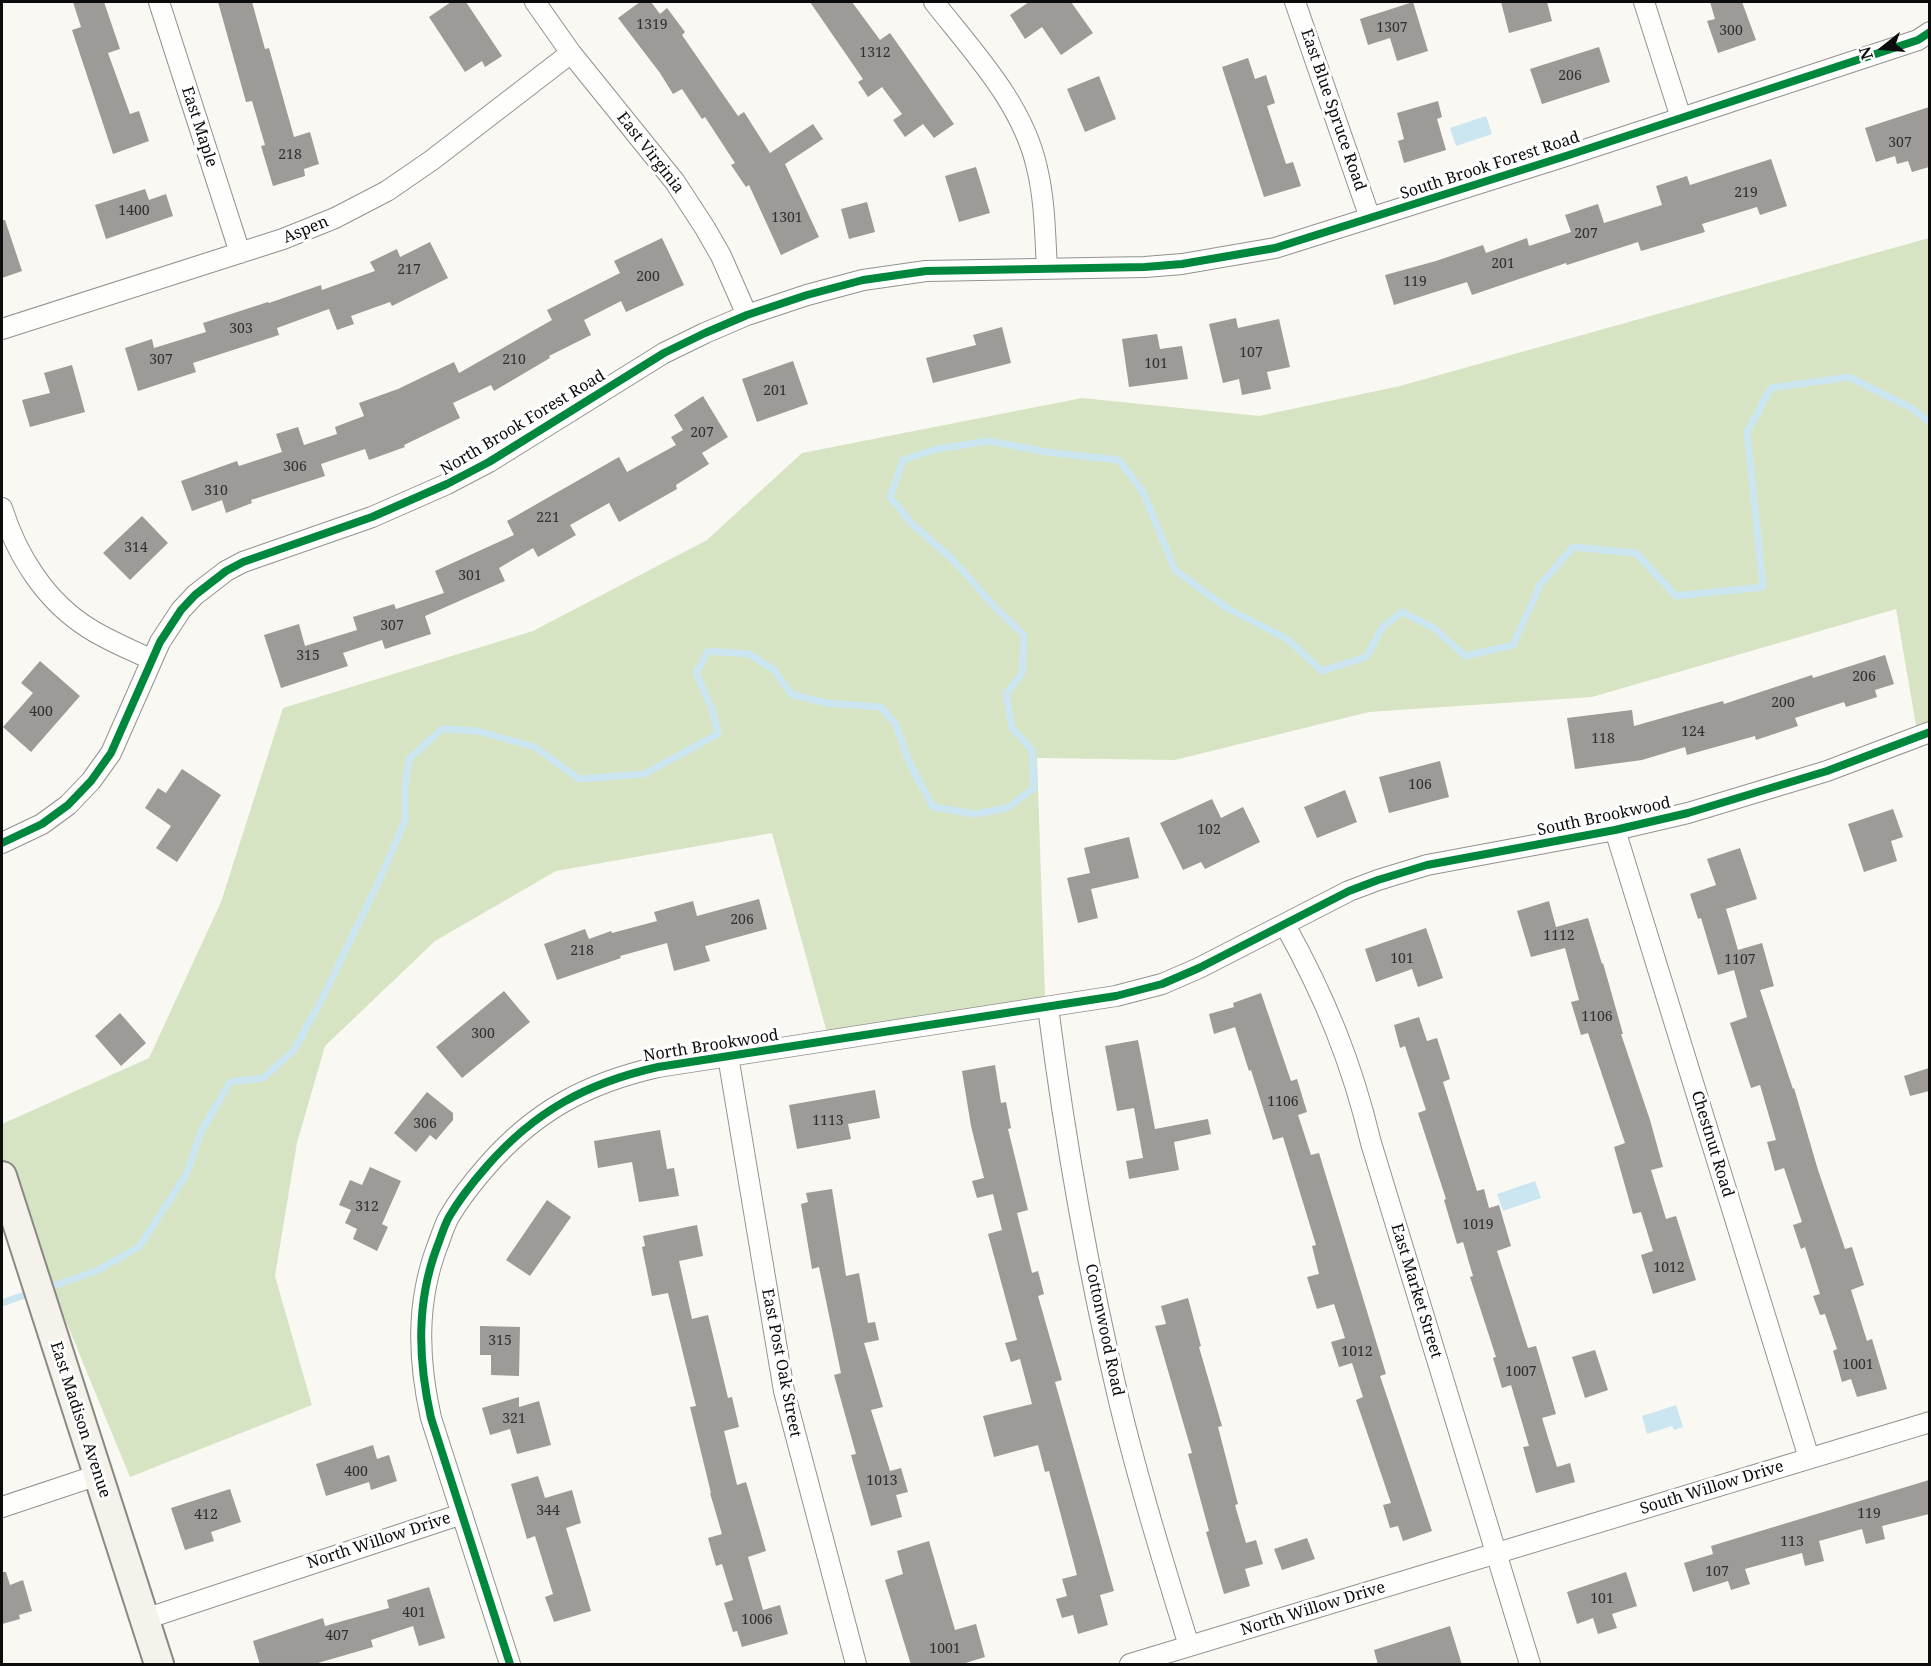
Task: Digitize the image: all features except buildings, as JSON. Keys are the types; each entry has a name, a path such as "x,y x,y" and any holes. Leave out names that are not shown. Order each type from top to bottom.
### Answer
{"main road":[{"name":"East Madison Avenue","path":"2,1176 159,1665"}],"street":[{"name":"East Maple","path":"159,2 240,253"},
{"name":"East Virginia","path":"535,2 571,53 675,182 721,256 747,315"},
{"path":"934,2 998,84 1027,135 1037,166 1042,193 1047,269"},
{"name":"East Blue Spruce Road","path":"1295,2 1370,218"},
{"path":"1644,2 1681,118"},
{"name":"South Brook Forest Road","path":"1047,269 1182,264 1275,248 1918,40 1929,32"},
{"name":"Aspen","path":"2,329 283,239 335,218 387,191 432,160 571,53"},
{"name":"North Brook Forest Road","path":"2,843 42,824 68,805 91,781 111,753 160,642 181,609 226,571 243,562 372,517 447,484 489,462 664,353 747,315 807,295 863,280 926,271 1047,269"},
{"path":"2,508 9,531 21,555 38,581 64,609 90,629 152,660"},
{"name":"South Brookwood","path":"1285,925 1354,889 1427,865 1615,830 1688,813 1827,771 1929,735"},
{"name":"Chestnut Road","path":"1615,830 1809,1458"},
{"name":"North Brookwood","path":"462,1514 431,1418 422,1365 421,1327 425,1288 432,1260 448,1219 467,1189 501,1149 526,1126 553,1107 582,1091 625,1074 1116,996 1162,984 1285,925"},
{"name":"East Market Street","path":"1285,925 1321,994 1350,1066 1371,1143 1530,1665"},
{"name":"Cottonwood Road","path":"1048,1007 1071,1168 1103,1330 1142,1489 1189,1646"},
{"name":"East Post Oak Street","path":"728,1056 784,1391 856,1665"},
{"name":"South Willow Drive","path":"1495,1554 1929,1422"},
{"path":"2,1507 98,1475"},
{"name":"North Willow Drive","path":"145,1619 462,1514 510,1665"},
{"name":"North Willow Drive","path":"1130,1665 1495,1554"}],"green space":[{"path":"1929,238 1929,732 1918,737 1896,609 1592,697 1369,712 1175,760 1037,758 1045,996 829,1040 772,833 556,871 435,941 325,1046 297,1143 275,1276 312,1405 130,1477 2,1166 2,1124 149,1058 221,902 283,708 533,631 707,540 802,453 1082,398 1259,416 1400,386"}],"water":[{"path":"1486,116 1492,134 1456,146 1450,128"},
{"path":"1535,1181 1541,1198 1503,1211 1497,1194"},
{"path":"1676,1405 1683,1427 1674,1430 1672,1426 1647,1434 1642,1416"}],"waterway":[{"path":"44,1289 96,1271 139,1247 186,1175 201,1132 230,1082 263,1078 294,1050 321,1001 379,881 405,821 405,787 409,759 442,729 477,731 535,747 579,779 644,774 718,734 712,709 696,673 708,651 749,654 774,670 791,694 826,703 881,707 896,725 909,762 933,807 975,814 1007,808 1034,788 1032,750 1012,728 1006,694 1022,674 1024,635 994,606 952,559 911,523 890,497 903,460 937,449 989,441 1047,452 1119,460 1143,492 1175,570 1225,607 1287,639 1322,671 1366,657 1383,627 1402,612 1434,628 1465,656 1513,645 1540,585 1573,547 1636,553 1676,596 1763,587 1747,432 1771,388 1849,377 1913,409 1930,423"},
{"path":"2,1303 33,1292"}],"cycle path":[{"path":"2,843 42,824 68,805 91,781 111,753 160,642 181,610 195,595 226,571 243,562 372,517 447,484 489,462 664,353 747,315 807,295 863,280 926,271 1145,267 1182,264 1275,248 1569,155 1918,40 1930,32"},
{"path":"510,1664 431,1418 422,1353 422,1310 430,1268 447,1220 453,1210 487,1166 505,1147 543,1115 608,1081 658,1067 1116,996 1162,984 1199,968 1349,891 1378,880 1427,865 1615,830 1688,813 1827,771 1930,732"}]}
